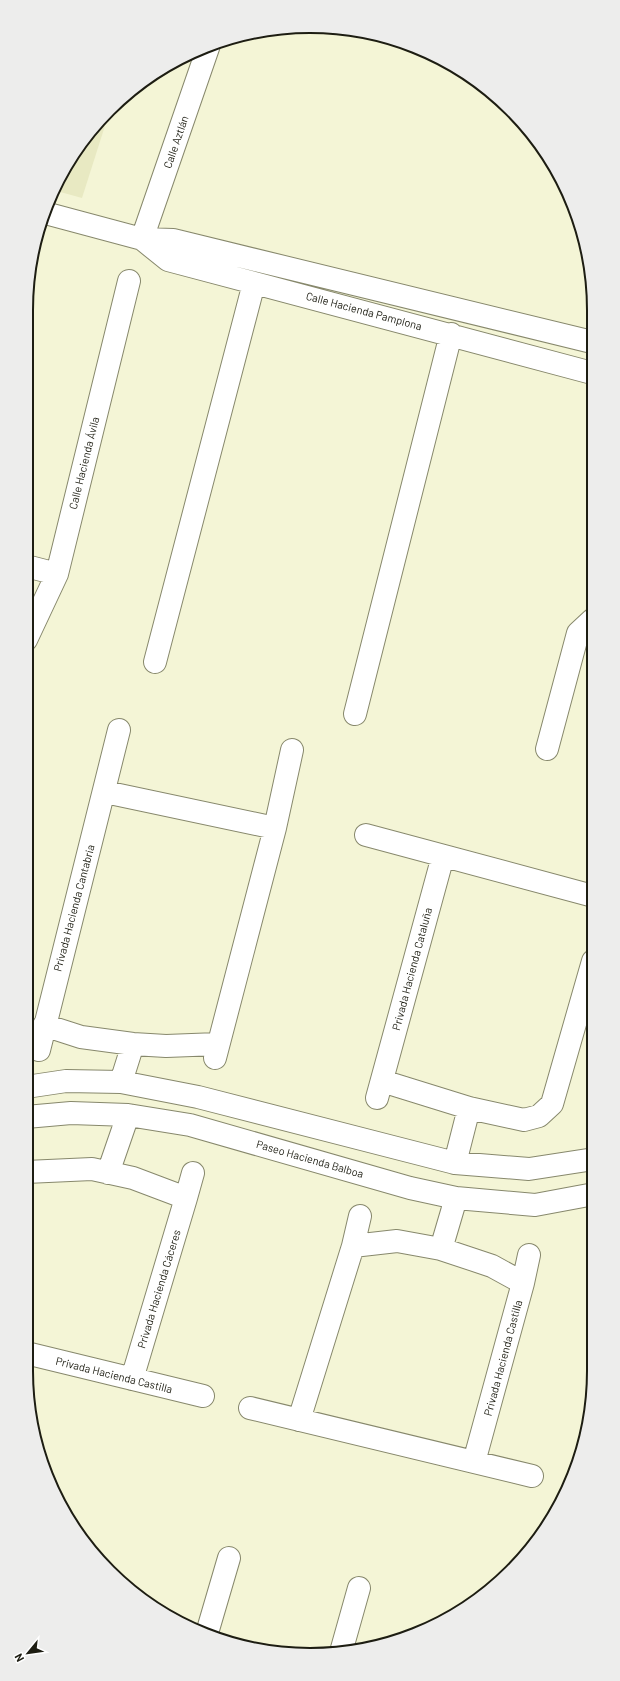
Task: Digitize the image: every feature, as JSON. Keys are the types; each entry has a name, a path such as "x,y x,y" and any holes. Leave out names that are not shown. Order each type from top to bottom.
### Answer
{"street":[{"name":"Calle Aztlán","path":"142,239 206,53"},
{"name":"Calle Hacienda Pamplona","path":"50,214 142,239 174,240 587,341"},
{"name":"Calle Hacienda Pamplona","path":"142,239 168,260 587,371"},
{"name":"Calle Hacienda Ávila","path":"33,625 57,574 129,281"},
{"path":"155,662 254,283"},
{"path":"355,714 451,334"},
{"path":"33,568 57,574"},
{"path":"547,749 578,633 587,625"},
{"name":"Privada Hacienda Cantabria","path":"39,1050 44,1025 105,792 119,730"},
{"path":"44,1025 81,1037 133,1044 217,1051 276,828 292,750"},
{"path":"105,792 276,828"},
{"path":"366,835 587,894"},
{"name":"Privada Hacienda Cataluña","path":"442,856 380,1090 524,1120 540,1116 552,1104 587,982"},
{"path":"121,1082 133,1044"},
{"path":"33,1086 66,1081 121,1082 198,1097 455,1163 529,1169 587,1160"},
{"path":"455,1163 469,1108"},
{"name":"Paseo Hacienda Balboa","path":"33,1116 71,1113 128,1115 190,1124 410,1188 456,1198 534,1205 587,1195"},
{"path":"108,1172 128,1115"},
{"path":"33,1172 92,1169 133,1178 186,1198"},
{"name":"Privada Hacienda Cáceres","path":"132,1379 193,1173"},
{"path":"441,1249 456,1198"},
{"path":"299,1420 353,1246 360,1216"},
{"path":"353,1246 397,1242 441,1249 492,1266 523,1284"},
{"name":"Privada Hacienda Castilla","path":"474,1462 523,1284 529,1254"},
{"name":"Privada Hacienda Castilla","path":"33,1355 203,1396"},
{"path":"250,1408 532,1476"},
{"path":"208,1628 229,1558"},
{"path":"343,1646 359,1588"}],"shaded area":[{"path":"106,123 82,198 60,192 70,171 90,141"}]}
